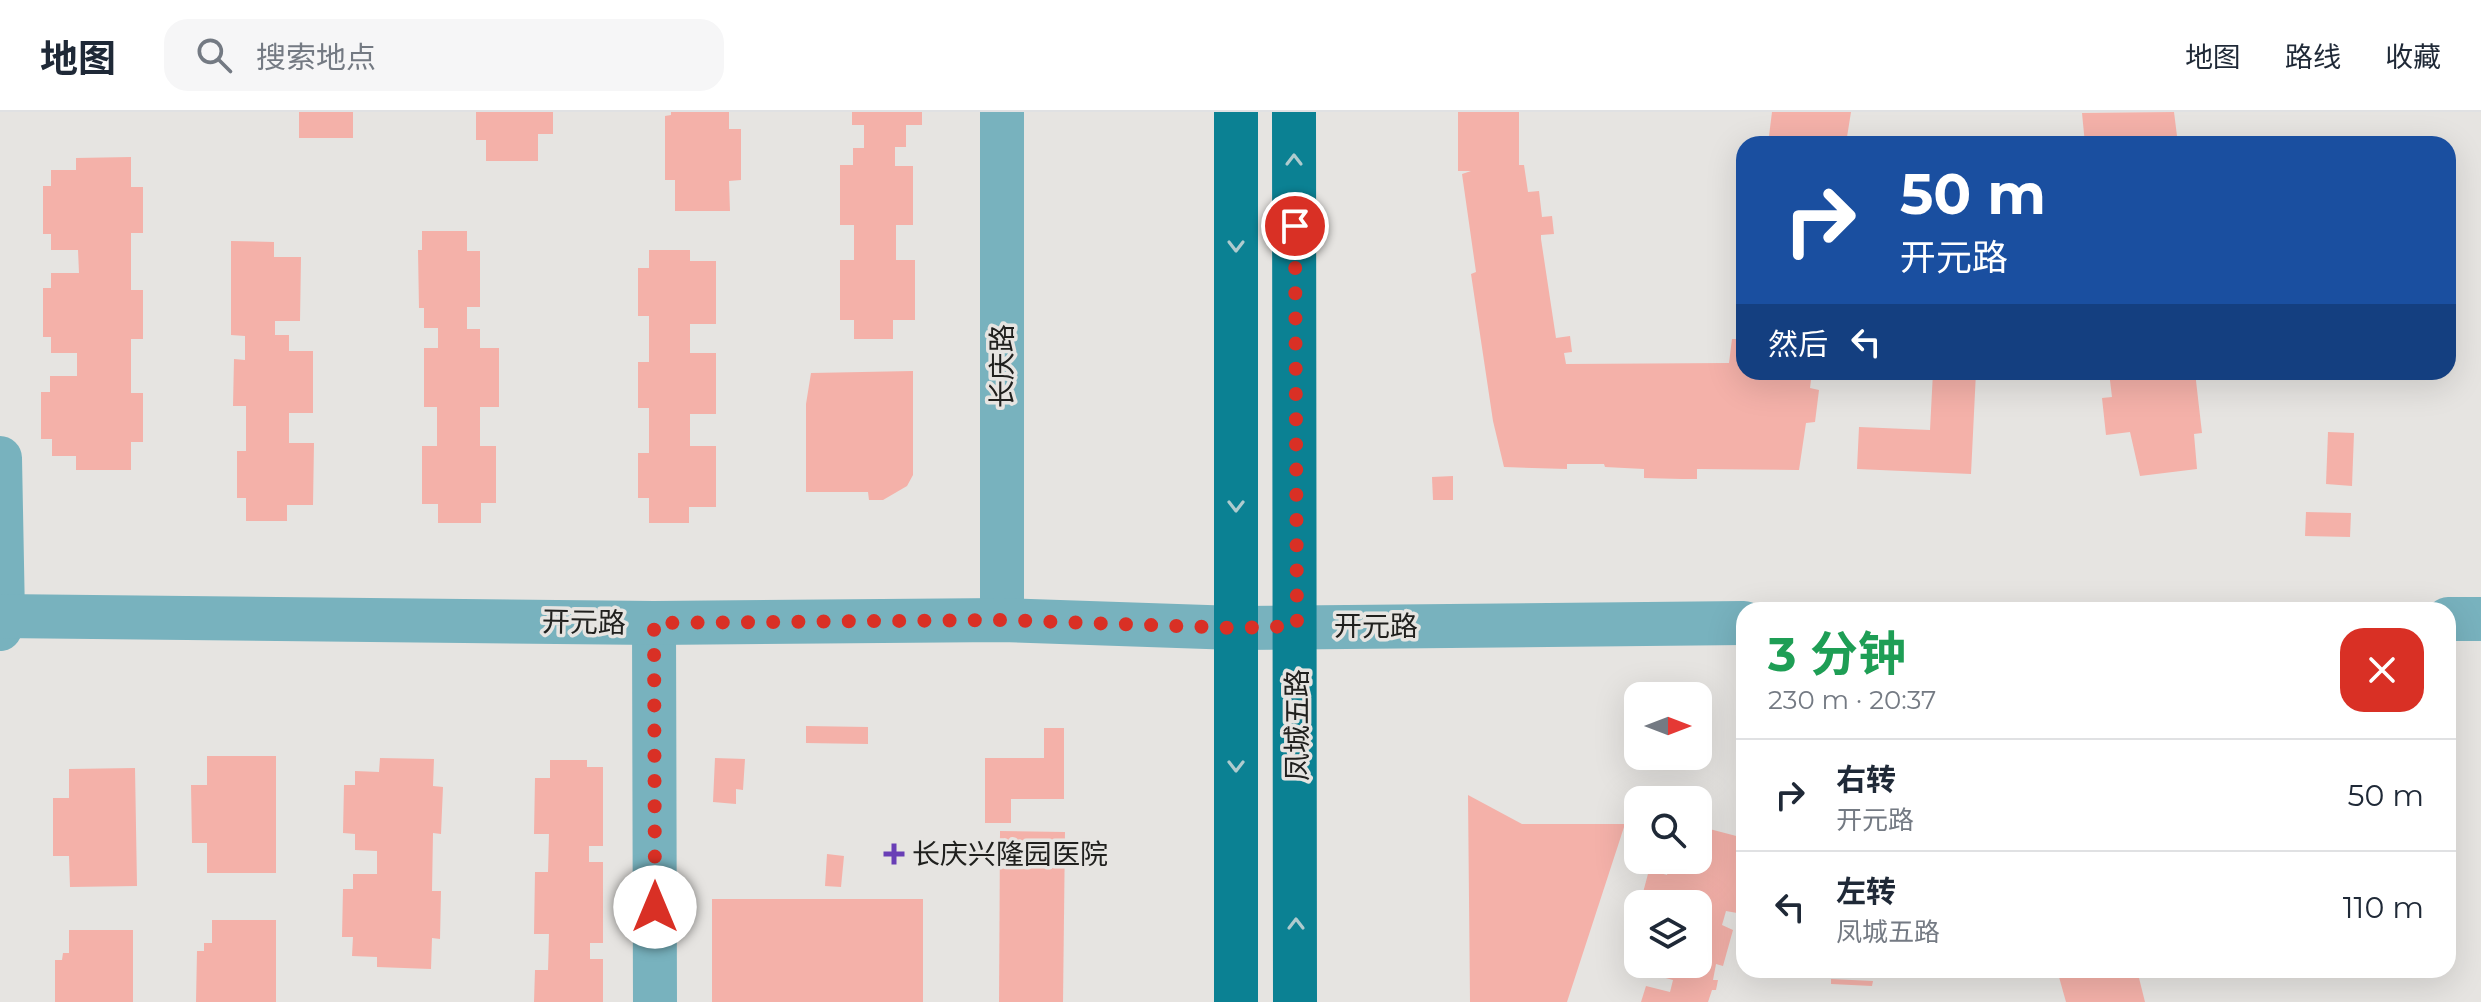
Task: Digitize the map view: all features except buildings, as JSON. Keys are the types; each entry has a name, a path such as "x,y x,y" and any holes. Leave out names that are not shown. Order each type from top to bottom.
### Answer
{"main road":[{"path":"1236,112 1236,1002"},
{"name":"凤城五路","path":"1294,112 1297,626 1295,1002"}],"street":[{"name":"长庆路","path":"1002,112 1002,620"},
{"path":"0,458 1,620"},
{"path":"2456,619 2481,619"},
{"name":"开元路","path":"1,620 654,623 1002,620 1236,628 1736,623"},
{"path":"654,623 655,1002"}],"place":[{"name":"长庆兴隆园医院","path":"894,854"}],"route":[{"path":"655,907 654,623 1002,620 1236,628 1297,626 1295,226"}]}
